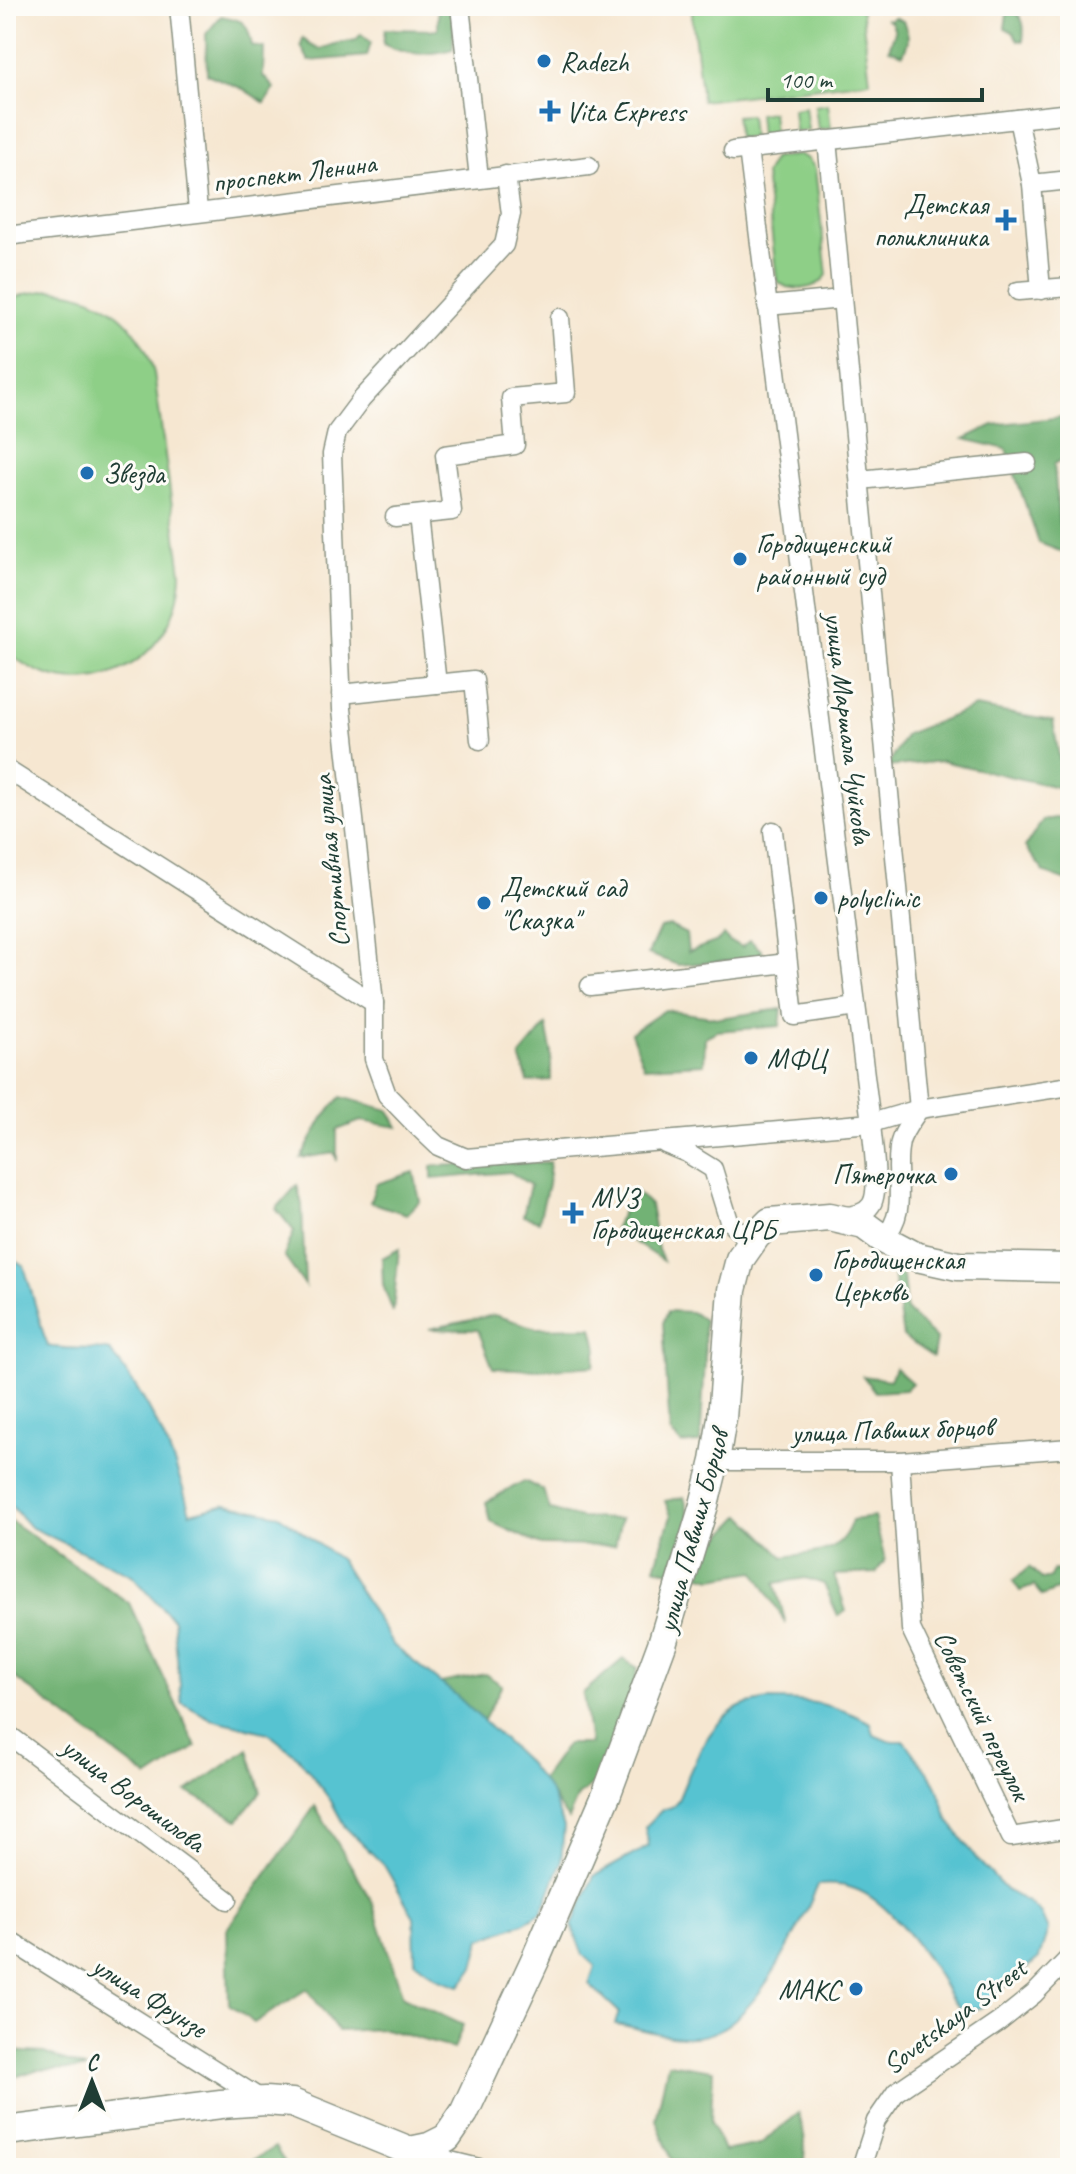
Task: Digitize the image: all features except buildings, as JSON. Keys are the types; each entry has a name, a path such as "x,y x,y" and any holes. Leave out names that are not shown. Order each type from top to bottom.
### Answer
{"main road":[{"path":"746,1251 770,1222 830,1217 864,1225 917,1257 958,1266 1070,1268"},
{"name":"улица Павших Борцов","path":"410,2151 429,2147 447,2138 464,2113 536,1958 607,1793 662,1644 715,1461 732,1290 746,1251"},
{"path":"6,2131 265,2101 292,2103 410,2151"}],"street":[{"path":"179,6 198,211"},
{"path":"460,6 479,178"},
{"path":"827,140 1070,113"},
{"path":"1018,119 1032,184 1041,290"},
{"name":"улица Маршала Чуйкова","path":"870,1208 876,1195 871,1123 767,306 740,150 827,140 919,1109"},
{"name":"проспект Ленина","path":"6,236 589,166"},
{"name":"Спортивная улица","path":"506,175 511,214 504,245 361,400 337,432 332,454 341,694 374,1003 374,1059 387,1095 438,1146 466,1158 871,1123 919,1109 1070,1086"},
{"path":"1032,184 1070,180"},
{"path":"1018,291 1070,287"},
{"path":"767,306 842,299"},
{"path":"395,517 452,511 445,455 515,445 511,398 566,393 560,318"},
{"path":"860,480 1027,463"},
{"path":"418,515 437,684"},
{"path":"341,694 474,680 480,740"},
{"path":"6,769 374,1003"},
{"path":"773,831 794,1016 856,1007"},
{"path":"590,986 787,963"},
{"path":"917,1257 900,1226 898,1159 901,1138 919,1109"},
{"path":"659,1142 687,1153 713,1169 729,1221 746,1251"},
{"path":"830,1217 853,1215 870,1208 883,1239 893,1229 900,1210"},
{"name":"улица Павших борцов","path":"715,1461 900,1461 1070,1448"},
{"name":"Советский переулок","path":"900,1461 911,1629 1011,1837 1070,1828"},
{"name":"улица Ворошилова","path":"6,1733 228,1900"},
{"name":"улица Фрунзе","path":"6,1938 265,2101"},
{"name":"Sovetskaya Street","path":"861,2168 876,2121 896,2092 999,2022 1034,1994 1070,1957"},
{"path":"410,2151 445,2164 479,2168"}],"green space":[{"path":"438,6 454,6 453,49 417,54 383,44 385,29 438,30"},
{"path":"691,6 861,6 870,81 702,101"},
{"path":"1008,8 1022,21 1023,41 1005,28"},
{"path":"221,16 244,24 252,46 264,48 263,76 274,88 265,103 243,89 207,74 206,34"},
{"path":"894,17 903,21 907,34 903,54 889,49 895,31 886,19"},
{"path":"361,34 371,42 367,56 309,61 301,46 303,38 321,49 356,40"},
{"path":"828,104 831,128 818,129 815,106"},
{"path":"805,107 808,130 795,132 793,109"},
{"path":"772,112 774,134 760,135 758,114"},
{"path":"750,115 752,137 738,138 736,116"},
{"path":"800,155 815,168 827,275 811,287 796,288 777,281 765,174 774,158"},
{"name":"Звезда","path":"50,290 69,292 103,304 129,325 148,355 154,373 181,573 176,606 163,633 143,655 119,671 92,679 63,678 34,669 6,650 6,302 25,294"},
{"path":"1070,416 1070,456 1054,464 1059,524 1070,555 1039,543 1006,449 964,439 993,425"},
{"path":"975,707 1053,721 1061,769 1070,766 1070,790 942,761 887,767 906,734"},
{"path":"1070,816 1070,882 1045,873 1025,847 1043,820"},
{"path":"670,926 686,934 688,952 718,941 724,935 742,947 750,940 763,952 751,959 678,965 648,954 660,928"},
{"path":"782,1009 780,1026 717,1031 705,1037 704,1064 644,1067 631,1033 665,1010 719,1018"},
{"path":"546,1025 551,1049 551,1080 528,1082 520,1056"},
{"path":"341,1097 389,1110 398,1127 361,1121 337,1130 337,1161 335,1153 301,1158 323,1118"},
{"path":"550,1162 539,1221 523,1216 530,1185 510,1172 432,1179 432,1166"},
{"path":"414,1172 420,1201 407,1214 370,1202 376,1184"},
{"path":"297,1185 302,1205 305,1286 284,1256 294,1231 276,1209"},
{"path":"634,1190 650,1205 663,1261 614,1229"},
{"path":"399,1249 393,1312 383,1285 382,1258"},
{"path":"893,1273 903,1275 906,1310 936,1339 933,1357 903,1337"},
{"path":"668,1311 691,1312 704,1320 700,1443 682,1444 670,1432 663,1323"},
{"path":"494,1315 536,1328 592,1327 597,1348 594,1366 538,1370 493,1368 478,1330 429,1329"},
{"path":"895,1368 912,1383 905,1390 875,1392 863,1376 890,1380"},
{"path":"524,1481 543,1490 550,1510 580,1518 621,1519 615,1546 541,1545 491,1522 486,1502"},
{"path":"684,1497 691,1521 670,1571 655,1567 671,1516 665,1501"},
{"path":"742,1515 784,1557 826,1550 841,1540 852,1520 874,1517 885,1560 876,1573 834,1575 846,1611 838,1616 824,1584 806,1578 775,1583 786,1624 755,1571 713,1578 693,1573 713,1545"},
{"path":"6,1518 129,1603 196,1747 149,1778 6,1671"},
{"path":"1029,1567 1042,1579 1049,1579 1053,1570 1068,1572 1067,1586 1042,1596 1034,1586 1020,1591 1013,1581"},
{"path":"623,1659 638,1668 621,1739 599,1779 578,1796 568,1819 541,1780 567,1744 590,1744 583,1693"},
{"path":"485,1674 502,1685 483,1722 440,1683"},
{"path":"248,1749 261,1792 238,1820 187,1792"},
{"path":"315,1806 371,1899 403,1997 463,2025 454,2049 385,2029 338,2031 307,1989 254,2023 229,2004 227,1929"},
{"path":"6,2051 44,2053 87,2069 36,2070 6,2080"},
{"path":"668,2063 713,2070 711,2122 724,2151 760,2144 799,2113 805,2140 804,2164 755,2168 672,2160 656,2120"},
{"path":"275,2147 288,2168 239,2168"}],"water":[{"path":"6,1255 24,1266 47,1346 110,1351 124,1369 159,1428 177,1469 190,1513 226,1504 279,1515 340,1560 394,1646 457,1696 528,1763 551,1793 564,1827 561,1863 542,1912 481,1939 474,1967 460,1986 439,1979 415,1961 414,1917 384,1865 345,1827 331,1801 298,1757 268,1733 211,1719 182,1703 173,1620 132,1575 30,1527 6,1500"},
{"path":"768,1700 809,1702 833,1707 871,1723 874,1735 888,1741 904,1741 936,1784 948,1819 976,1858 1006,1890 1028,1902 1041,1914 1048,1930 1039,1958 980,2008 961,2009 914,1941 879,1904 850,1887 818,1885 774,1972 742,2013 724,2027 706,2035 684,2037 615,2024 619,2012 589,1984 595,1966 583,1955 572,1926 594,1876 649,1846 645,1827 678,1800 702,1747 719,1723 742,1706"}],"place":[{"name":"Radezh","path":"544,61"},
{"name":"Vita Express","path":"550,111"},
{"name":"Детская поликлиника","path":"1006,220"},
{"name":"Звезда","path":"87,473"},
{"name":"Городищенский районный суд","path":"740,559"},
{"name":"polyclinic","path":"821,898"},
{"name":"Детский сад \"Сказка\"","path":"484,903"},
{"name":"МФЦ","path":"751,1058"},
{"name":"Пятерочка","path":"951,1174"},
{"name":"МУЗ Городищенская ЦРБ","path":"573,1213"},
{"name":"Городищенская Церковь","path":"816,1275"},
{"name":"МАКС","path":"856,1989"}]}
